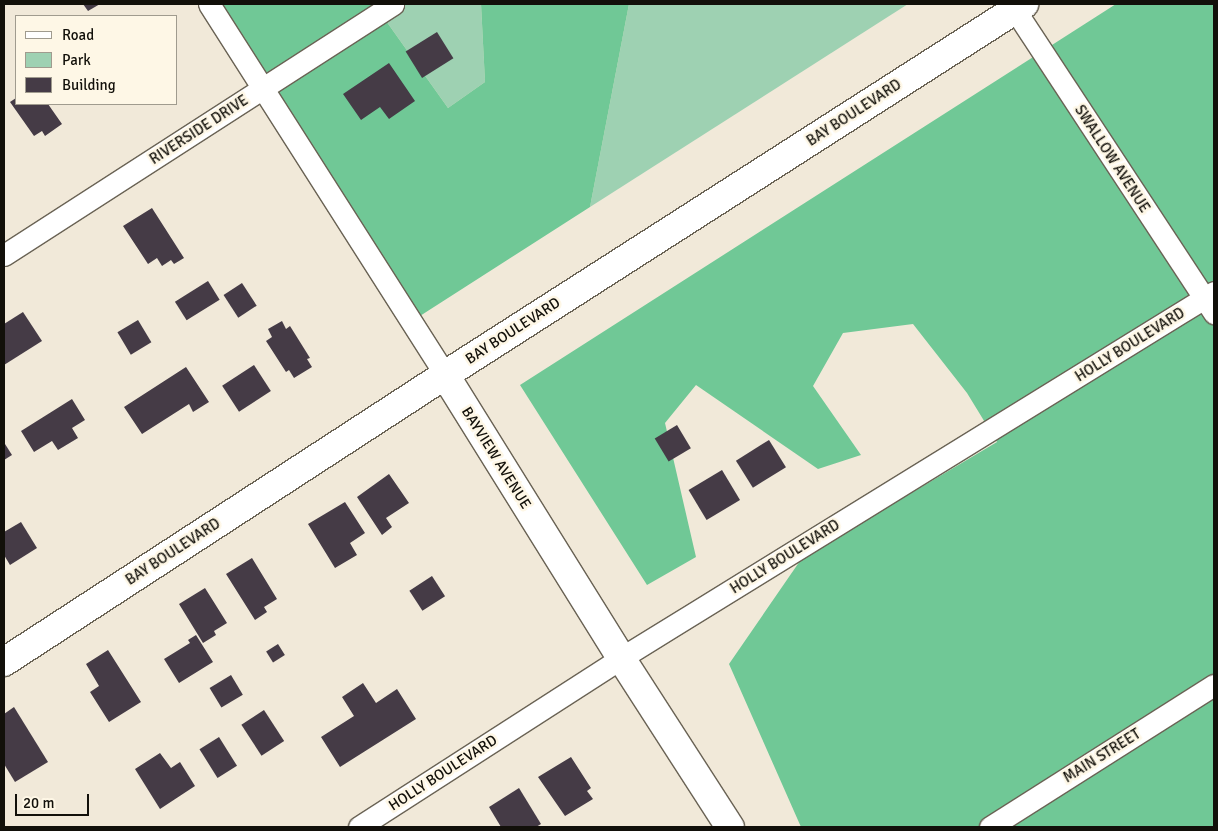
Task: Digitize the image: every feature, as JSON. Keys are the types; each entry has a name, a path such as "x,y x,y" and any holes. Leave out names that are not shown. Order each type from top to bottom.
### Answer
{"main road":[{"name":"BAY BOULEVARD","path":"4,662 444,375 1017,6"},
{"name":"BAYVIEW AVENUE","path":"444,375 621,658 730,827"}],"street":[{"name":"BAYVIEW AVENUE","path":"209,4 264,88 444,375"},
{"name":"RIVERSIDE DRIVE","path":"4,254 393,4"},
{"name":"SWALLOW AVENUE","path":"1017,6 1211,302"},
{"name":"HOLLY BOULEVARD","path":"359,827 621,658 1211,302"},
{"name":"MAIN STREET","path":"990,827 1214,685"}],"green space":[{"path":"205,4 374,4 448,108 485,82 481,4 629,4 590,207 409,323"},
{"path":"374,4 481,4 485,82 448,108"},
{"path":"629,4 908,4 590,207"},
{"path":"1116,4 1214,4 1214,827 801,827 729,664 802,558 997,442 967,393 913,324 843,333 813,386 861,455 818,469 696,385 665,423 696,557 647,585 520,385"}],"building":[{"path":"83,4 100,4 88,11"},
{"path":"437,32 453,58 422,78 406,52"},
{"path":"389,63 415,101 389,119 380,107 361,120 343,94"},
{"path":"15,99 15,105 49,105 62,124 45,136 42,131 34,136 10,102"},
{"path":"152,208 184,258 174,264 171,260 162,266 157,258 148,264 123,226"},
{"path":"208,281 220,300 187,320 175,302"},
{"path":"242,283 257,306 238,318 224,295"},
{"path":"23,312 42,341 4,365 4,324"},
{"path":"138,320 151,342 131,355 117,332"},
{"path":"282,321 286,329 290,326 310,358 307,359 312,367 294,378 289,370 286,372 266,341 272,337 268,329"},
{"path":"254,365 271,391 239,412 222,386"},
{"path":"186,367 209,402 193,412 189,404 142,434 124,407"},
{"path":"72,399 85,420 72,428 78,438 58,450 52,441 34,452 21,431"},
{"path":"677,425 691,448 669,462 655,438"},
{"path":"769,440 786,467 753,488 736,461"},
{"path":"4,445 12,455 4,460"},
{"path":"722,470 740,500 707,520 689,490"},
{"path":"389,474 409,503 386,518 392,527 382,535 357,497"},
{"path":"345,502 365,533 350,543 357,555 335,568 308,524"},
{"path":"21,522 37,548 10,565 4,555 4,532"},
{"path":"252,558 277,599 264,607 267,612 255,620 226,574"},
{"path":"432,576 445,596 422,611 409,591"},
{"path":"205,588 227,623 214,631 216,635 203,643 179,604"},
{"path":"196,635 213,662 179,683 164,659 190,643 188,640"},
{"path":"278,644 285,655 273,662 266,651"},
{"path":"108,650 141,702 109,722 90,692 99,686 86,664"},
{"path":"231,675 243,695 221,708 210,688"},
{"path":"363,683 376,703 397,689 416,719 340,767 321,737 354,716 342,697"},
{"path":"14,707 48,762 15,782 4,764 4,714"},
{"path":"264,710 284,741 262,756 241,725"},
{"path":"219,737 237,766 218,778 199,749"},
{"path":"160,753 171,768 180,762 195,786 160,809 135,769"},
{"path":"571,757 591,788 587,791 593,799 565,816 538,777"},
{"path":"519,788 541,824 536,827 501,827 489,807"}]}
